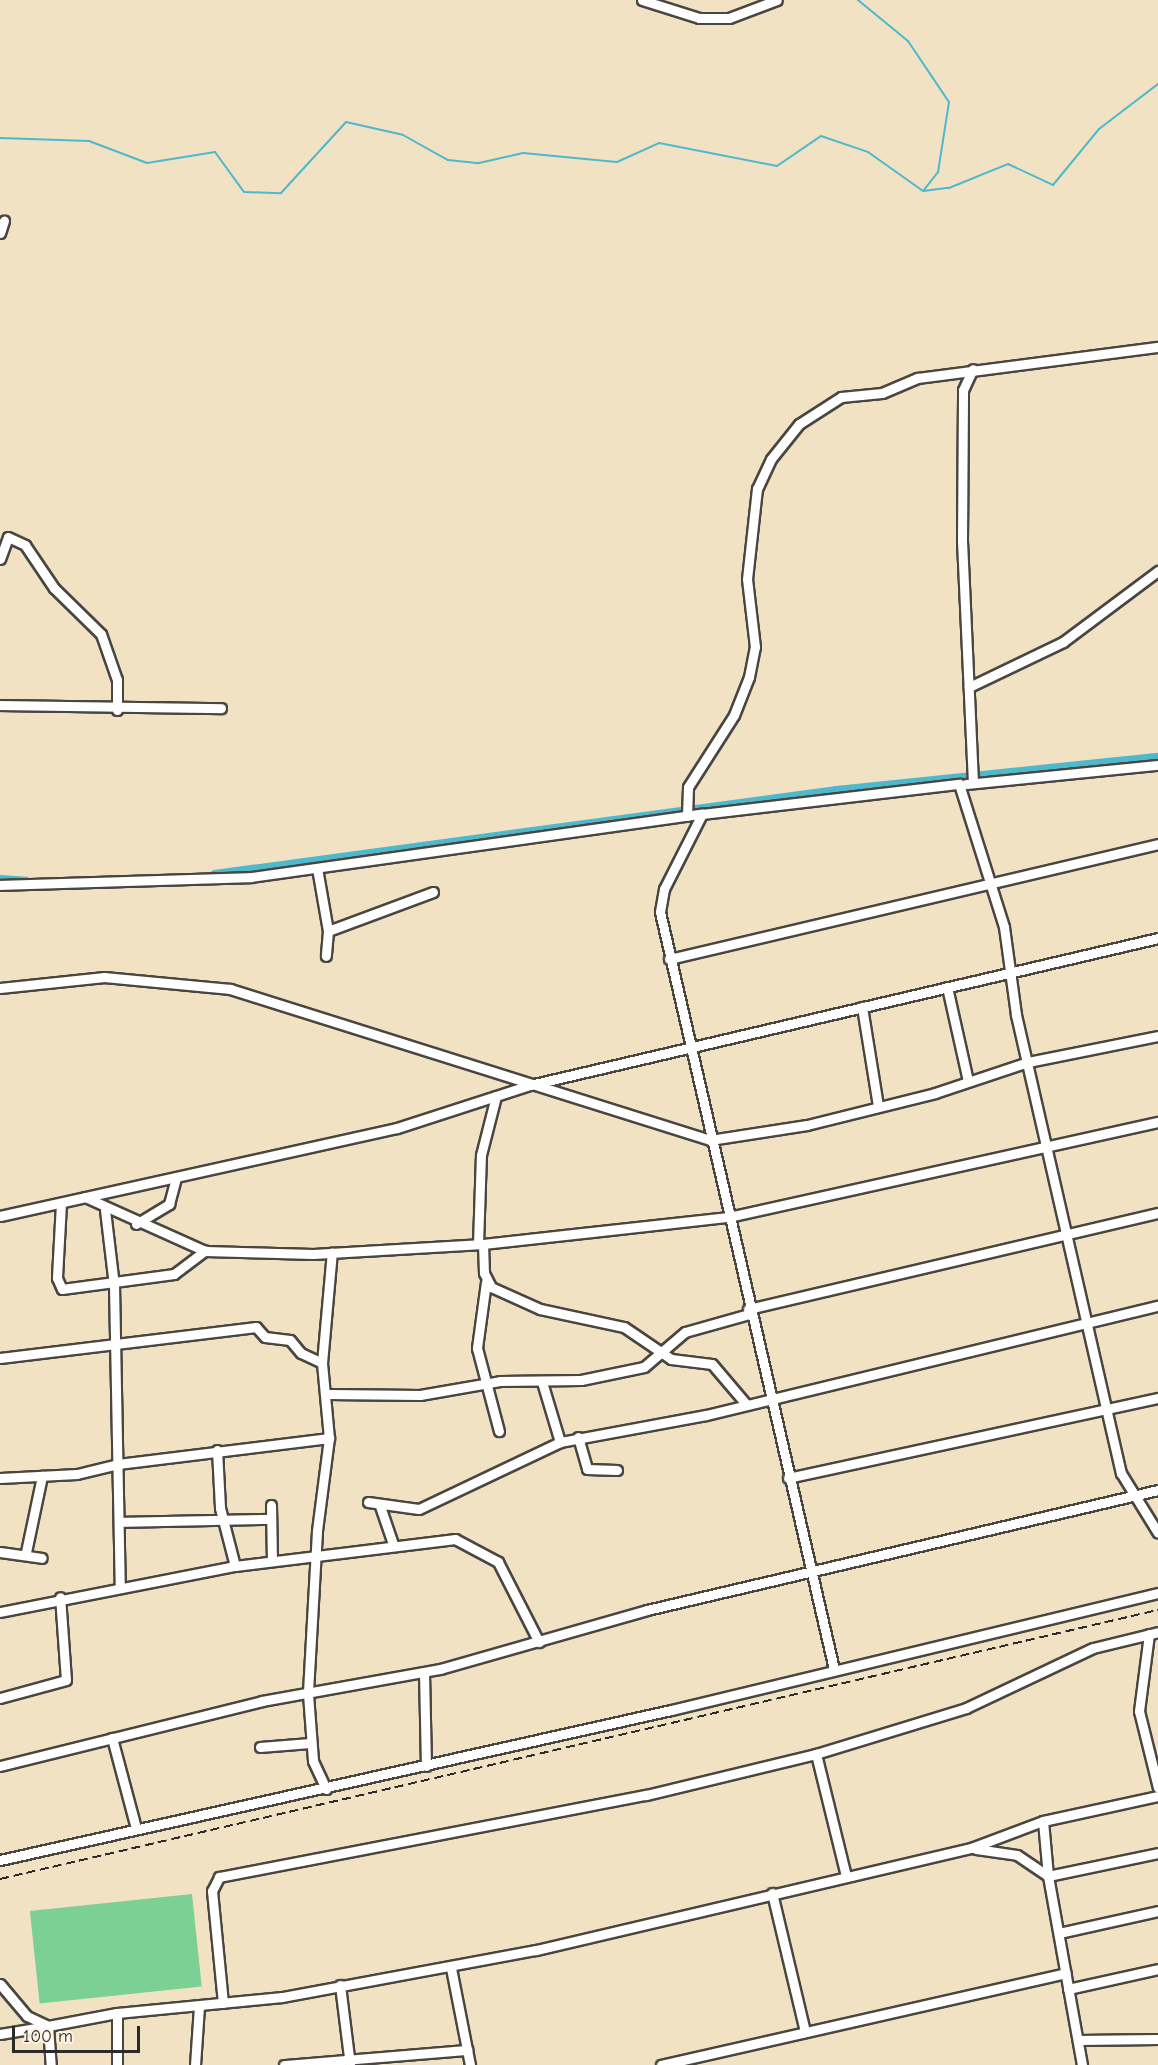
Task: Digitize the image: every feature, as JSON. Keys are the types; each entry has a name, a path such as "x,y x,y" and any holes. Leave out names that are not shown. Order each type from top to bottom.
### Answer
{"street":[{"path":"642,0 699,18 729,18 777,0"},
{"path":"0,233 4,221"},
{"path":"687,816 688,787 734,715 749,677 755,647 747,579 757,519 754,500 771,459 804,419 841,397 882,393 918,378 973,369 1158,347"},
{"path":"972,783 962,578 963,390 973,369"},
{"path":"0,559 8,537 25,545 54,588 101,634 117,680 117,710"},
{"path":"969,687 1063,642 1158,571"},
{"path":"0,705 117,710 221,708"},
{"path":"0,885 196,881 317,868 702,814 959,784 1158,765"},
{"path":"959,784 994,884 1064,1232 1106,1411 1132,1496 1158,1533"},
{"path":"702,814 659,902 688,1048 729,1217 768,1400 834,1669"},
{"path":"669,958 1158,844"},
{"path":"317,868 328,932 326,956"},
{"path":"328,932 433,892"},
{"path":"0,1216 397,1128 530,1085 1013,970 1158,938"},
{"path":"0,988 71,977 200,984 326,1017 530,1085 710,1140 767,1134 878,1106 1028,1062 1158,1036"},
{"path":"947,987 968,1081"},
{"path":"862,1007 878,1106"},
{"path":"496,1096 481,1155 480,1244 486,1282 477,1348 499,1431"},
{"path":"85,1197 105,1210 136,1224 205,1251 332,1252 480,1244 729,1217 1048,1149 1158,1122"},
{"path":"136,1224 169,1204 176,1178"},
{"path":"61,1203 59,1287 114,1285 174,1274 205,1251"},
{"path":"105,1210 114,1285 120,1585"},
{"path":"328,1394 420,1395 486,1384 542,1382 636,1370 685,1332 749,1311 1064,1232 1158,1214"},
{"path":"326,1789 310,1743 308,1694 316,1554 329,1438 328,1394 322,1363 332,1252"},
{"path":"486,1282 540,1309 624,1327 671,1359 712,1364 746,1404"},
{"path":"368,1502 380,1506 419,1509 560,1442 578,1437 768,1400 995,1341 1086,1324 1158,1306"},
{"path":"0,1358 256,1327 265,1337 290,1340 301,1353 322,1363"},
{"path":"542,1382 560,1442"},
{"path":"788,1478 1158,1398"},
{"path":"578,1437 587,1469 617,1470"},
{"path":"0,1478 42,1476 217,1450 329,1438"},
{"path":"217,1450 223,1519 235,1566"},
{"path":"26,1552 42,1476"},
{"path":"0,1766 112,1737 308,1694 424,1672 808,1570 1158,1490"},
{"path":"271,1505 269,1519 272,1560"},
{"path":"380,1506 393,1544"},
{"path":"120,1522 269,1519"},
{"path":"0,1612 120,1585 272,1560 393,1544 454,1539 492,1556 539,1642"},
{"path":"0,1552 26,1552 42,1558"},
{"path":"0,1860 136,1828 426,1766 1158,1593"},
{"path":"0,1698 66,1680 60,1597"},
{"path":"223,2003 212,1891 219,1878 646,1795 816,1754 930,1721 1093,1648 1154,1633 1139,1712 1158,1788"},
{"path":"424,1672 426,1766"},
{"path":"112,1737 136,1828"},
{"path":"260,1747 310,1743"},
{"path":"816,1754 846,1876"},
{"path":"0,2034 117,2013 223,2003 451,1968 971,1848 1043,1821 1158,1796"},
{"path":"1043,1821 1048,1876 1082,2065"},
{"path":"971,1848 1017,1855 1048,1876 1158,1853"},
{"path":"772,1893 805,2032"},
{"path":"1059,1933 1158,1911"},
{"path":"451,1968 470,2065"},
{"path":"1068,1989 1158,1969"},
{"path":"661,2065 1066,1973"},
{"path":"0,1984 27,2016 48,2026"},
{"path":"340,1985 350,2061"},
{"path":"195,2065 199,2006"},
{"path":"117,2013 117,2065"},
{"path":"48,2026 51,2065"},
{"path":"1078,2040 1158,2039"},
{"path":"284,2065 467,2050"}],"green space":[{"path":"192,1894 202,1986 40,2004 30,1911"}],"waterway":[{"path":"858,0 908,41 949,102 938,172 923,191"},
{"path":"0,138 89,141 147,163 215,152 244,192 281,193 346,122 403,135 448,160 479,163 523,153 617,162 659,143 777,166 821,136 868,152 923,191 949,188 1008,164 1053,185 1099,129 1158,84"},
{"path":"214,874 836,790 1158,757"},
{"path":"0,879 26,881"}],"railway":[{"path":"0,1879 1158,1610"}]}
